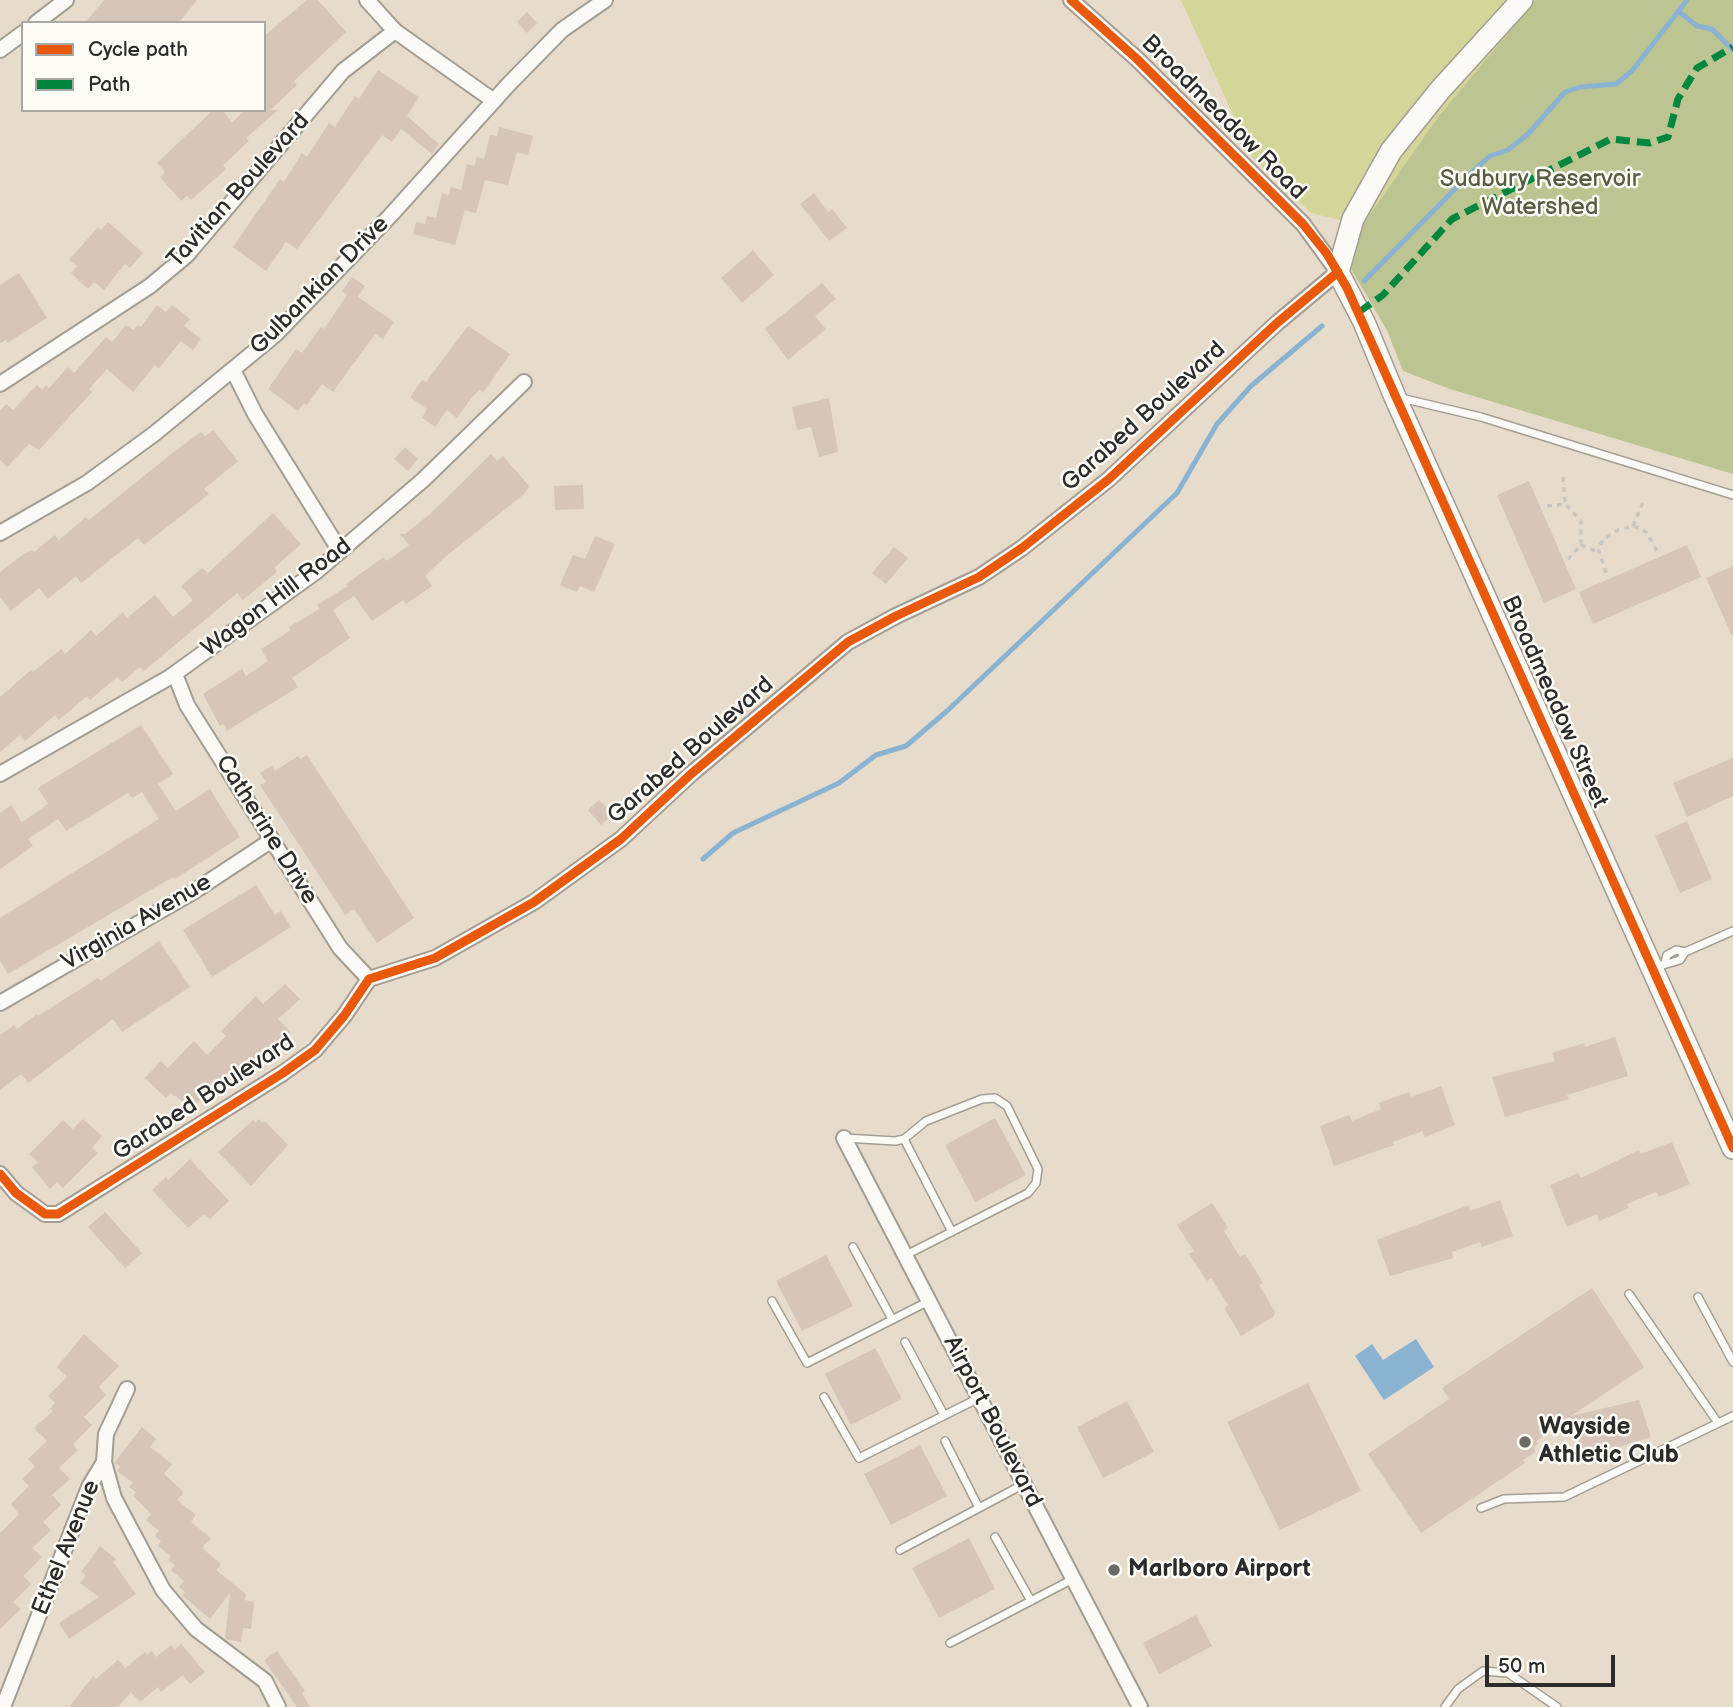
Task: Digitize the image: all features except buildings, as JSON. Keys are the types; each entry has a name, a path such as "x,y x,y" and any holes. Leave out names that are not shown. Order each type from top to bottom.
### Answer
{"street":[{"path":"39,21 66,0"},
{"path":"367,0 395,31 494,101"},
{"name":"Gulbankian Drive","path":"0,533 87,483 276,334 326,284 562,30 605,0"},
{"name":"Broadmeadow Road","path":"1071,0 1137,60 1303,224 1338,272"},
{"path":"1338,272 1353,219 1391,151 1440,90 1522,0"},
{"name":"Tavitian Boulevard","path":"0,384 150,286 187,255 343,71 395,31"},
{"path":"0,50 21,34"},
{"name":"Broadmeadow Street","path":"1338,272 1364,322 1395,397 1659,965 1733,1148"},
{"name":"Garabed Boulevard","path":"0,1174 16,1193 44,1214 58,1214 294,1065 322,1041 369,979 435,958 534,902 621,839 691,774 848,642 896,616 979,578 1022,548 1109,479 1277,323 1338,272"},
{"path":"233,370 255,414 340,551"},
{"name":"Wagon Hill Road","path":"0,774 175,674 240,628 340,551 423,480 524,382"},
{"name":"Catherine Drive","path":"175,674 187,705 340,948 369,979"},
{"name":"Virginia Avenue","path":"0,1003 193,892 272,840"},
{"name":"Airport Boulevard","path":"844,1138 1140,1707"},
{"name":"Ethel Avenue","path":"3,1707 89,1487 104,1462 106,1434 127,1388"},
{"path":"104,1462 114,1498 163,1590 196,1629 265,1681 278,1707"}],"lane":[{"path":"1395,397 1481,417 1733,495"},
{"path":"1659,965 1672,964 1680,960 1685,952 1733,931"},
{"path":"844,1138 904,1139 926,1121 982,1099 995,1098 1007,1106 1038,1169 1036,1183 1028,1193 905,1256"},
{"path":"904,1139 952,1232"},
{"path":"853,1247 892,1320"},
{"path":"1629,1294 1718,1423"},
{"path":"1698,1297 1733,1362"},
{"path":"772,1301 807,1363 929,1301"},
{"path":"905,1342 944,1415"},
{"path":"824,1397 859,1458 979,1398"},
{"path":"1481,1508 1504,1499 1564,1497 1733,1416"},
{"path":"945,1441 979,1508"},
{"path":"900,1550 1024,1484"},
{"path":"995,1536 1031,1601"},
{"path":"950,1643 1073,1578"},
{"path":"1446,1707 1458,1689 1483,1671 1508,1673 1557,1707"}],"path":[{"path":"1563,477 1565,504 1581,521 1581,545 1568,559"},
{"path":"1633,526 1644,500"},
{"path":"1546,506 1565,504"},
{"path":"1598,552 1611,533 1633,526 1647,533 1658,553"},
{"path":"1581,545 1598,552 1606,573"}],"green space":[{"path":"1181,0 1733,0 1408,369 1340,220 1311,213 1252,157"},
{"name":"Sudbury Reservoir Watershed","path":"1536,0 1733,0 1733,474 1450,389 1403,371 1387,330 1351,269 1360,229 1439,116"}],"water":[{"path":"1416,1339 1434,1367 1384,1400 1355,1356 1372,1344 1383,1360"}],"waterway":[{"path":"1364,281 1471,173 1490,156 1508,150 1528,134 1565,92 1580,87 1616,84 1632,71 1687,0"},
{"path":"1678,11 1697,26 1712,29 1733,50"},
{"path":"703,859 733,833 839,783 876,755 906,746 947,711 1177,493 1217,424 1251,386 1322,326"}],"marked path":[{"path":"1359,312 1383,295 1452,219 1611,139 1650,143 1668,137 1678,99 1697,68 1733,47"}],"cycle path":[{"path":"1071,0 1137,59 1303,224 1327,254 1347,288 1733,1148"},
{"path":"0,1174 16,1193 45,1214 58,1214 283,1073 315,1050 344,1016 369,979 435,958 534,902 621,839 691,774 848,642 979,577 1022,548 1109,479 1277,323 1338,272"}],"place":[{"name":"Wayside Athletic Club","path":"1525,1442"},
{"name":"Marlboro Airport","path":"1114,1570"}]}
